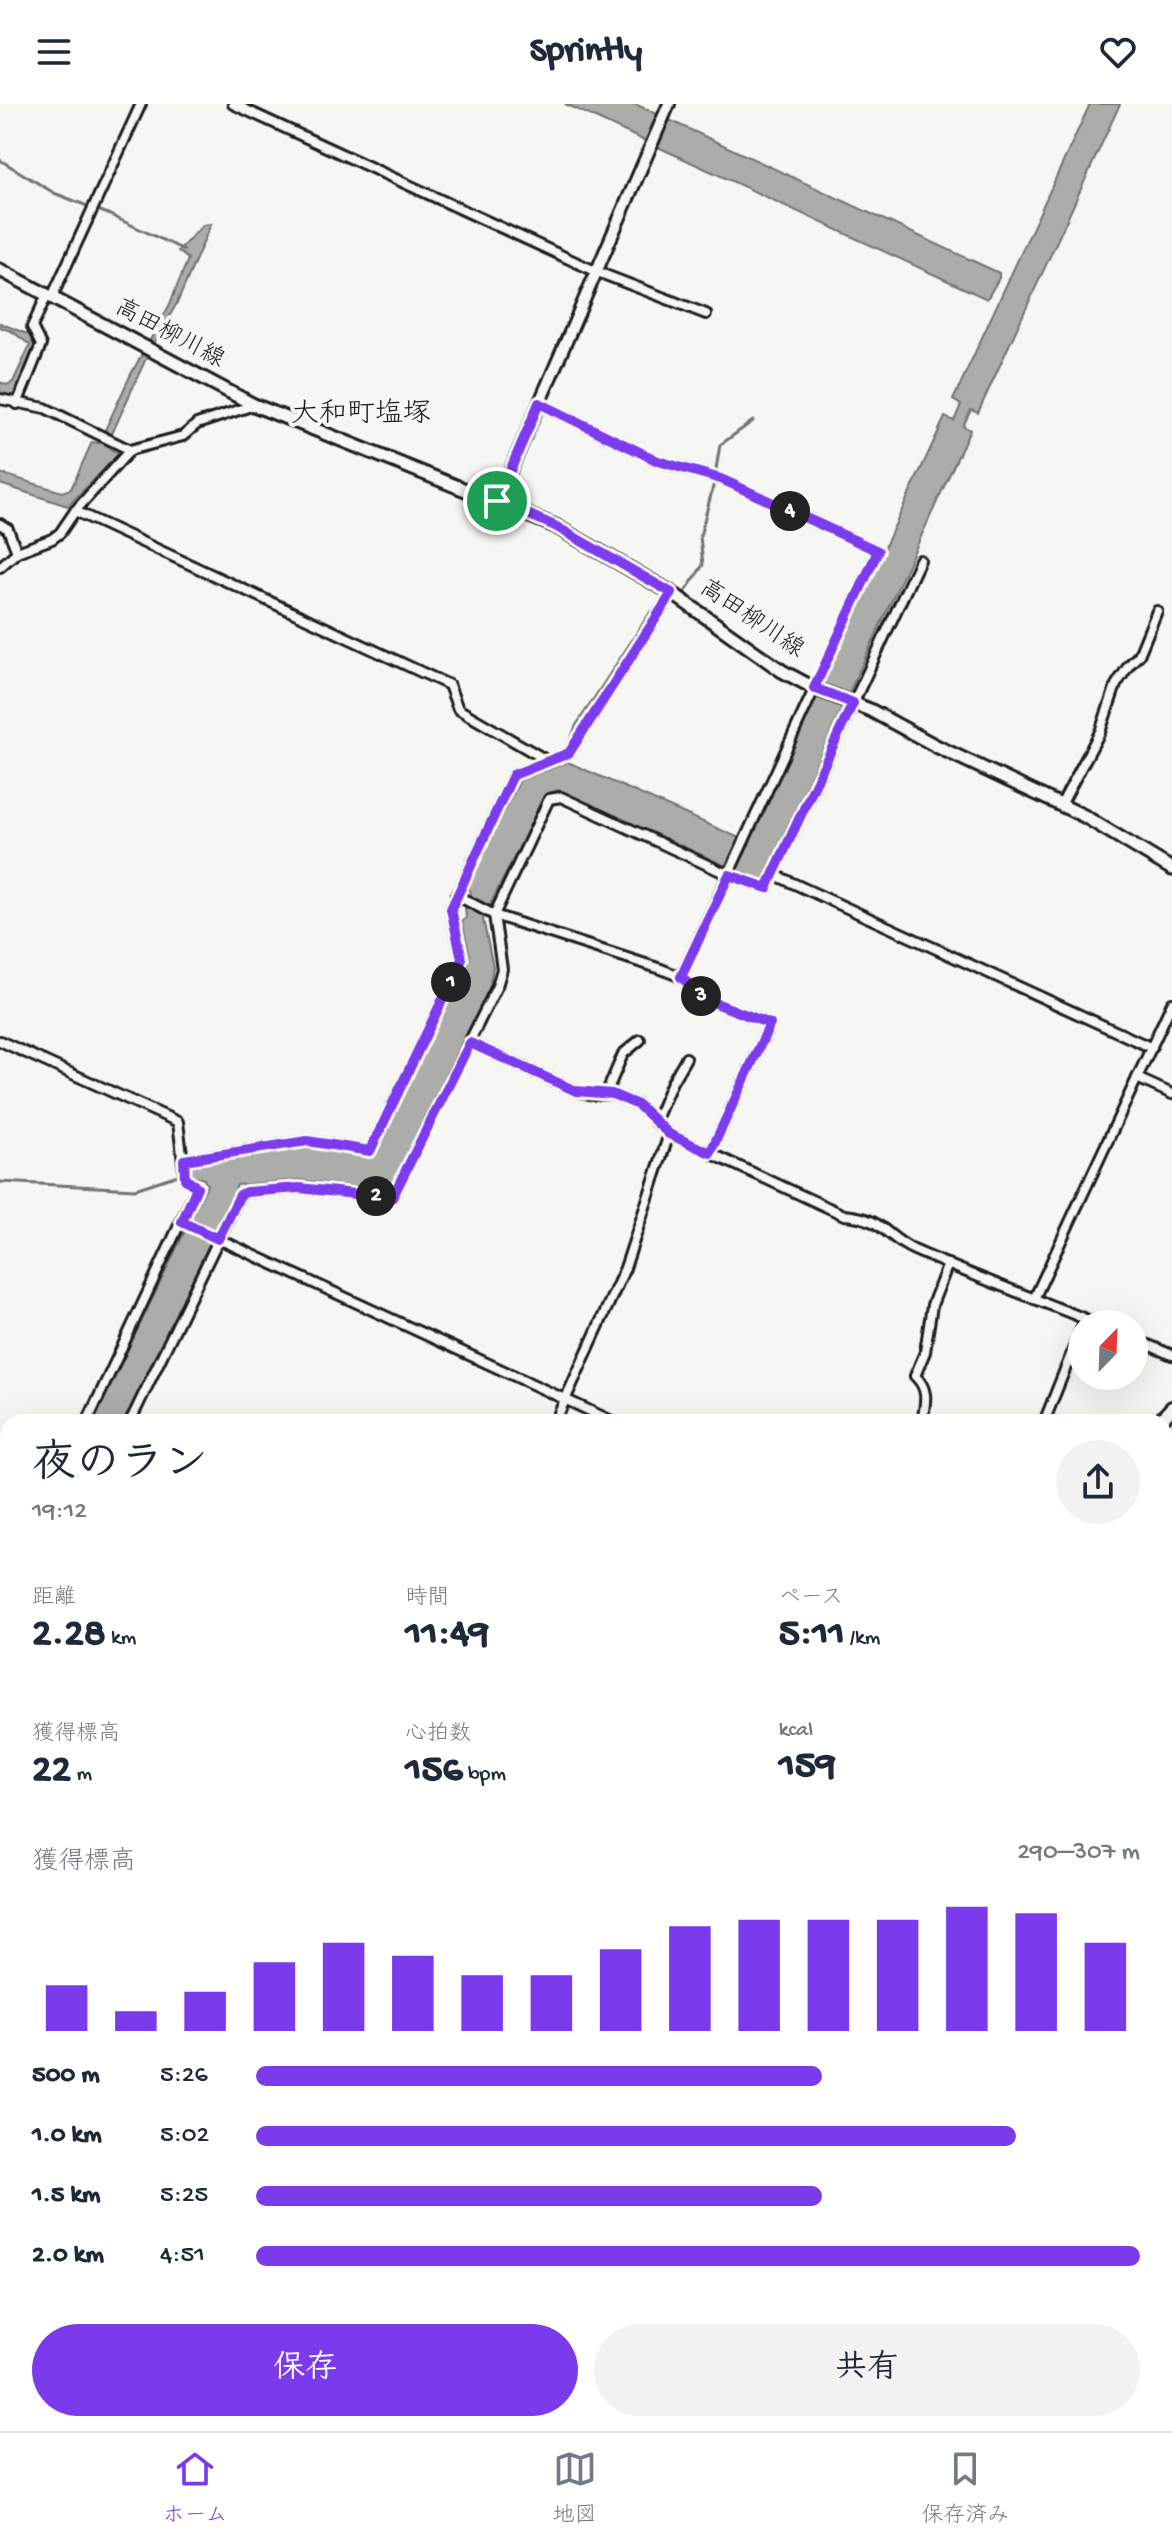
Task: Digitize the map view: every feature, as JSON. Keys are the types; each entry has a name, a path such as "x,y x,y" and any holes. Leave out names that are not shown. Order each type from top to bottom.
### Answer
{"main road":[{"name":"高田柳川線","path":"0,270 254,405 555,526 672,593 782,671 1061,805 1172,869"}],"street":[{"path":"17,404 41,345 32,327 50,296 141,104"},
{"path":"233,104 595,271 706,314"},
{"path":"497,501 669,104"},
{"path":"0,399 45,408 130,450"},
{"path":"539,403 658,461 721,479 878,551 681,977"},
{"path":"0,567 17,552 60,533 75,511 130,450 183,436 197,424 254,405"},
{"path":"75,511 449,685 458,709 548,761"},
{"path":"0,524 8,529 17,552"},
{"path":"134,1414 240,1195 299,1188 392,1198 497,986 502,969 494,915 549,799 561,797 729,875 767,888 850,702 920,560"},
{"path":"184,1160 307,1141 370,1151 462,959 451,909 513,775 569,753 672,593"},
{"path":"1061,805 1100,732 1116,685 1139,655 1157,611"},
{"path":"773,874 1152,1048"},
{"path":"456,895 494,915 681,977 705,999 770,1024 710,1153"},
{"path":"1034,1299 1172,1003"},
{"path":"606,1094 623,1054 640,1040"},
{"path":"0,1041 178,1122 185,1179 197,1187 91,1414"},
{"path":"470,1043 576,1091 612,1094 638,1105 669,1134 844,1215 859,1216 878,1223 910,1248 1068,1315"},
{"path":"655,1122 686,1058"},
{"path":"1137,1078 1172,1094"},
{"path":"559,1414 625,1268 669,1134"},
{"path":"182,1222 596,1414"},
{"path":"923,1414 926,1395 924,1386 915,1376 925,1352 932,1305 948,1264"},
{"path":"1148,1345 1172,1355"},
{"path":"1047,1414 1068,1363"}],"shaded area":[{"path":"565,104 635,104 999,273 999,278 987,299"},
{"path":"1090,104 1120,104 978,413 971,410 963,426 970,430 763,880 558,790 546,794 483,919 493,967 489,990 390,1191 300,1180 237,1185 129,1414 97,1414 207,1185 204,1179 192,1176 188,1163 307,1147 372,1157 468,964 470,957 462,921 466,918 465,906 471,894 467,883 520,780 568,762 748,842 945,417 954,421 961,405 953,400"},
{"path":"211,224 178,301 147,356 111,436 110,449 119,454 68,506 0,484 0,473 62,492 71,489 92,442 99,443 131,374 169,306 188,259 178,251 203,225"},
{"path":"0,323 32,336 36,345 15,398 0,393 0,382 7,385 13,382 30,345 13,332 0,327"}],"waterway":[{"path":"0,160 54,193 108,214 184,250"},
{"path":"683,595 703,565 700,536 720,445 753,421"},
{"path":"566,751 576,726 650,613 664,602"},
{"path":"0,1182 135,1189 184,1173"}],"district":[{"name":"大和町塩塚","path":"361,415"}],"route":[{"path":"539,403 658,461 721,479 878,551 814,688 853,703 767,888 729,875 681,977 705,999 770,1024 710,1153 669,1134 638,1105 612,1094 593,1095 576,1091 470,1043 392,1198 299,1188 246,1192 240,1195 218,1239 182,1222 197,1187 185,1179 184,1160 307,1141 370,1151 462,959 451,909 513,775 569,753 672,593 555,526 497,501 539,403"}]}
